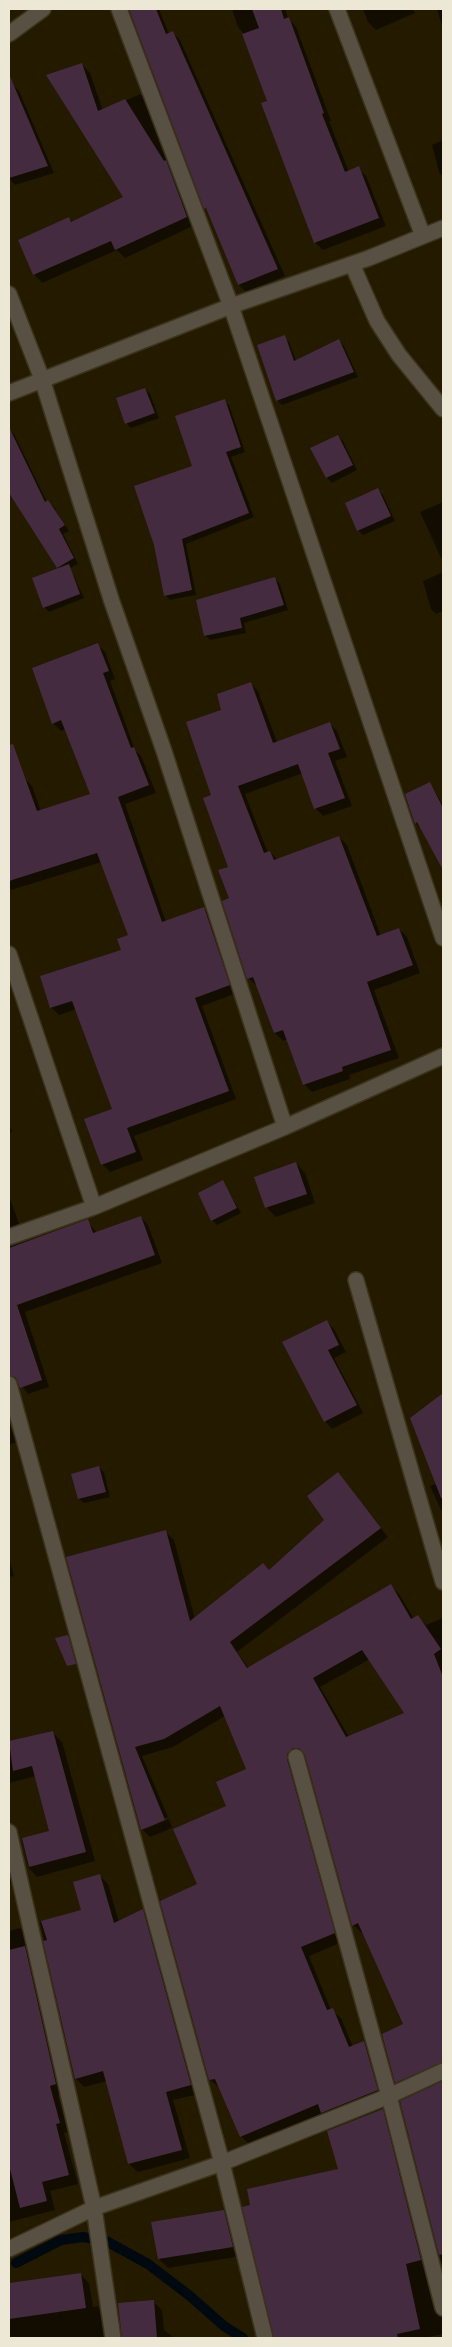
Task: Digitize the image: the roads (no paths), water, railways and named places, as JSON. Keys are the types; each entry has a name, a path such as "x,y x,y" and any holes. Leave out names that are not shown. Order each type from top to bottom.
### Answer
{"street":[{"path":"9,34 43,9"},
{"path":"119,9 231,306 443,938"},
{"path":"338,9 423,236"},
{"path":"9,393 231,306 352,264 443,228"},
{"path":"352,264 386,335 399,355 443,409"},
{"path":"9,294 42,379 110,598 164,751 285,1127"},
{"path":"9,954 94,1207"},
{"path":"9,1237 94,1207 285,1127 443,1056"},
{"path":"356,1280 443,1582"},
{"path":"9,1384 222,2163 264,2336"},
{"path":"296,1757 389,2096 443,2308"},
{"path":"9,1832 94,2215 113,2338"},
{"path":"9,2249 389,2096 443,2071"}],"waterway":[{"path":"16,2263 61,2240 83,2237 106,2241 148,2264 190,2296 224,2326 243,2338"}]}
